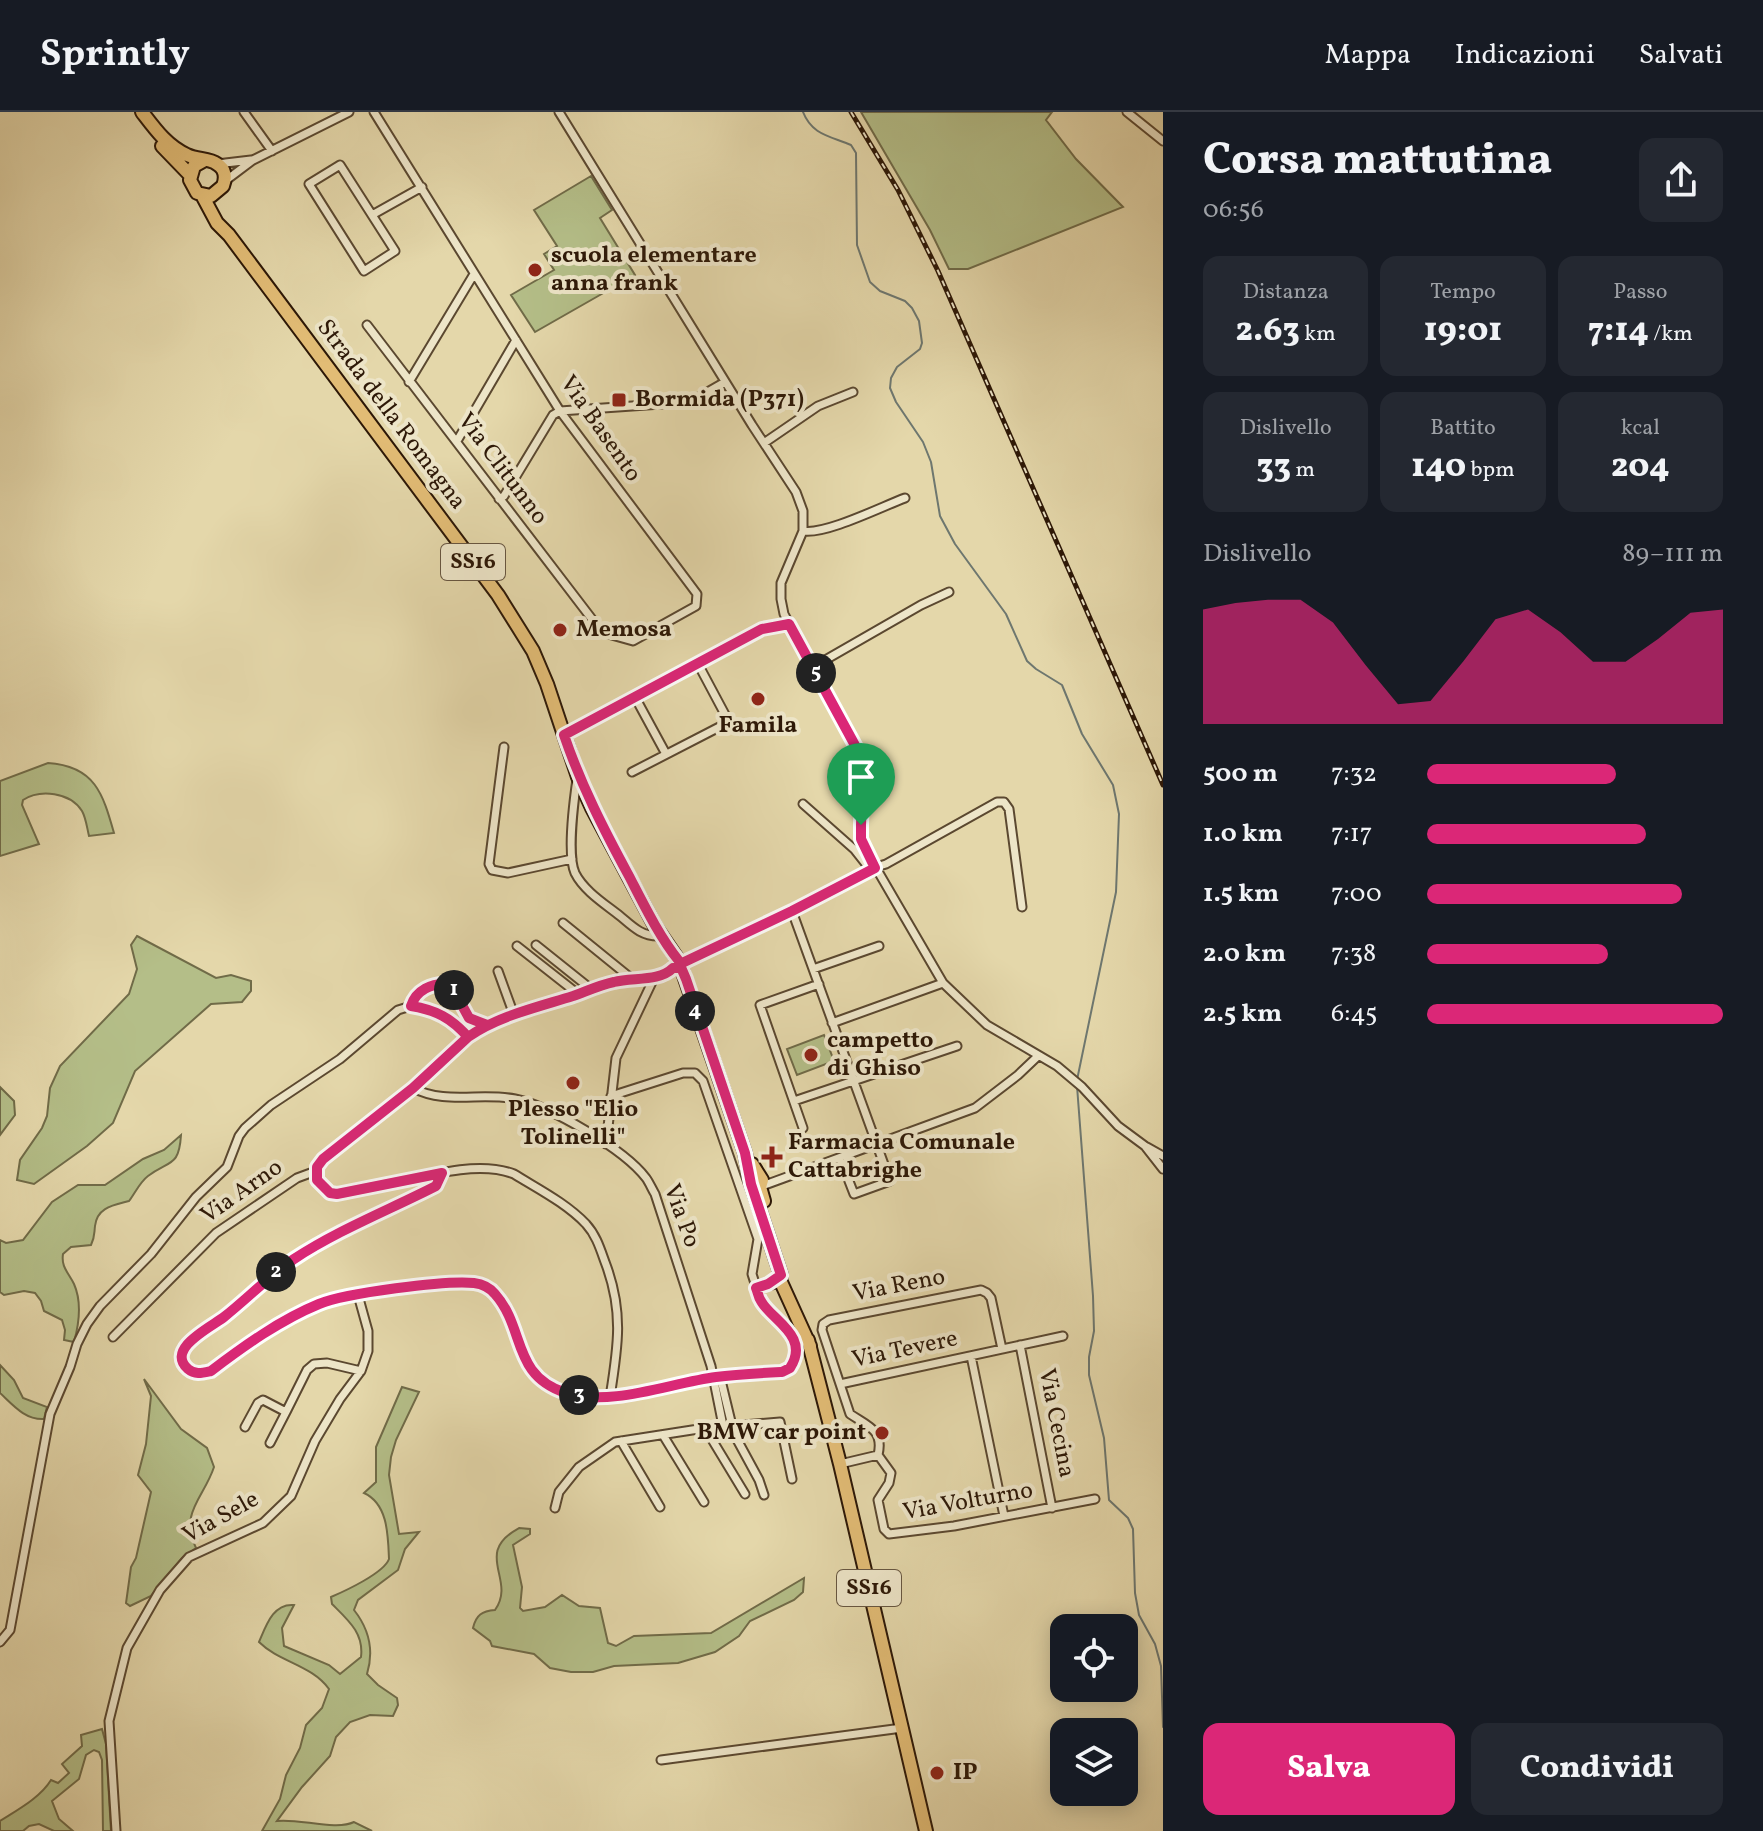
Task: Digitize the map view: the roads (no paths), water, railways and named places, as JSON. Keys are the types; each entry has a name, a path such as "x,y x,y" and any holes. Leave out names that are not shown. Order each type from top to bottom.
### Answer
{"main road":[{"name":"SS16","path":"134,112 190,175 194,189 202,195"},
{"path":"142,112 167,142 188,156 217,164 224,171 225,181 216,194 202,195"},
{"path":"190,175 194,166 203,161"},
{"name":"Strada della Romagna","path":"216,194 219,212 229,235"},
{"name":"Strada della Romagna","path":"202,195 217,223 229,235 517,624 544,676 578,777 692,1002 757,1183 785,1278 810,1346 926,1831"}],"street":[{"path":"244,112 272,151"},
{"path":"225,181 253,160 349,112"},
{"name":"Via Basento","path":"374,112 560,411 697,597 694,608 640,639 625,641 608,634"},
{"path":"559,112 796,492 803,511 803,531 781,583 784,614 857,749 861,762 860,832 873,868 943,983 987,1025 1072,1078 1118,1126 1163,1156"},
{"path":"1127,112 1163,141"},
{"path":"217,164 253,160"},
{"path":"340,165 372,215 395,251 364,271 309,184 340,165"},
{"path":"372,215 422,187"},
{"path":"409,382 474,274"},
{"name":"Via Clitunno","path":"367,325 598,627 608,634"},
{"path":"457,441 516,340"},
{"path":"499,499 504,496 553,415 560,411 690,402 725,382"},
{"path":"764,443 818,406 853,392"},
{"path":"803,531 831,527 905,498"},
{"path":"813,667 949,592"},
{"path":"564,735 772,625 784,614"},
{"path":"772,625 789,624"},
{"path":"632,772 729,722 697,662"},
{"path":"635,697 666,754"},
{"path":"504,747 489,864 492,870 508,873 572,859"},
{"path":"578,777 573,806 572,859 576,874 583,885 640,933 656,931"},
{"path":"606,1144 616,1058 656,977 675,965 792,911 997,802 1004,802 1009,809 1022,907"},
{"path":"803,804 873,868"},
{"path":"792,911 890,1181 854,1194 840,1158"},
{"path":"563,923 632,979"},
{"path":"536,945 591,989"},
{"path":"517,946 578,994"},
{"path":"813,969 879,946"},
{"path":"498,971 514,1015"},
{"name":"Via Arno","path":"113,1337 216,1233 297,1178 316,1171 323,1159 413,1088 468,1037 487,1025 591,989 656,977"},
{"path":"832,1023 943,983"},
{"path":"411,1006 417,994 429,986 447,984 452,987 469,1018 487,1025"},
{"path":"803,1128 760,1005 819,984"},
{"path":"0,1642 10,1630 47,1426 87,1324 119,1285 151,1254 196,1197 227,1167 239,1136 271,1105 340,1059 398,1010 411,1006 440,1013 455,1022 468,1037"},
{"path":"794,1101 957,1046"},
{"path":"757,1183 782,1179 982,1105 1038,1056"},
{"path":"442,1173 436,1186 318,1245 286,1265 187,1343 182,1352 183,1362 190,1371 199,1374 211,1371 292,1318 339,1297 458,1282 478,1283 493,1291 503,1304 525,1360 534,1374 567,1393 610,1397 717,1377 782,1372 790,1368 796,1351 789,1331 761,1302 756,1288 752,1274 758,1239 703,1081 695,1073 683,1073 611,1096"},
{"name":"Via Po","path":"413,1088 433,1097 514,1099 550,1111 606,1144 646,1178 655,1194 717,1377 727,1425 759,1480 764,1495"},
{"path":"1145,1146 1163,1169"},
{"path":"316,1171 319,1183 330,1193 337,1194 442,1173 503,1170 563,1206 596,1236 612,1279 618,1309 619,1338 610,1397"},
{"path":"756,1288 785,1278"},
{"name":"Via Reno","path":"840,1384 822,1330 823,1324 829,1320 981,1290 991,1298 1002,1349"},
{"name":"Via Sele","path":"116,1831 109,1721 127,1648 160,1590 189,1557 263,1523 291,1496 315,1441 361,1371 368,1351 368,1331 358,1295"},
{"name":"Via Tevere","path":"878,1455 880,1438 875,1430 850,1414 840,1384 1063,1336"},
{"name":"Via Cecina","path":"1020,1345 1052,1508"},
{"path":"971,1356 1004,1516"},
{"path":"270,1443 307,1370 314,1364 327,1363 361,1371"},
{"path":"245,1427 258,1403 263,1400 286,1412"},
{"path":"555,1508 559,1492 579,1467 615,1442 727,1425 780,1422 792,1479"},
{"path":"705,1428 745,1494"},
{"path":"663,1435 704,1502"},
{"path":"621,1441 660,1507"},
{"path":"840,1464 878,1455"},
{"name":"Via Volturno","path":"878,1455 891,1473 889,1483 878,1500 884,1529 889,1534 954,1526 1095,1499"},
{"path":"661,1760 902,1728"}],"waterway":[{"path":"803,112 811,126 851,145 856,153 857,245 870,282 880,291 905,301 919,321 920,349 897,367 890,388 923,442 931,462 940,516 955,544 1006,614 1027,661 1062,685 1082,734 1113,785 1119,814 1116,892 1077,1080"},
{"path":"1077,1086 1093,1296 1094,1331 1089,1375 1104,1438 1109,1500 1128,1518 1133,1529 1135,1593 1139,1615 1155,1644 1161,1666 1163,1727"}],"railway":[{"path":"851,112 898,190 938,271 1163,785"}],"place":[{"name":"scuola elementare anna frank","path":"535,270"},
{"name":"Bormida (P371)","path":"619,400"},
{"name":"Memosa","path":"560,630"},
{"name":"Famila","path":"758,699"},
{"name":"campetto di Ghiso","path":"811,1055"},
{"name":"Plesso \"Elio Tolinelli\"","path":"573,1083"},
{"name":"Farmacia Comunale Cattabrighe","path":"772,1157"},
{"name":"BMW car point","path":"882,1433"},
{"name":"IP","path":"937,1773"}]}
